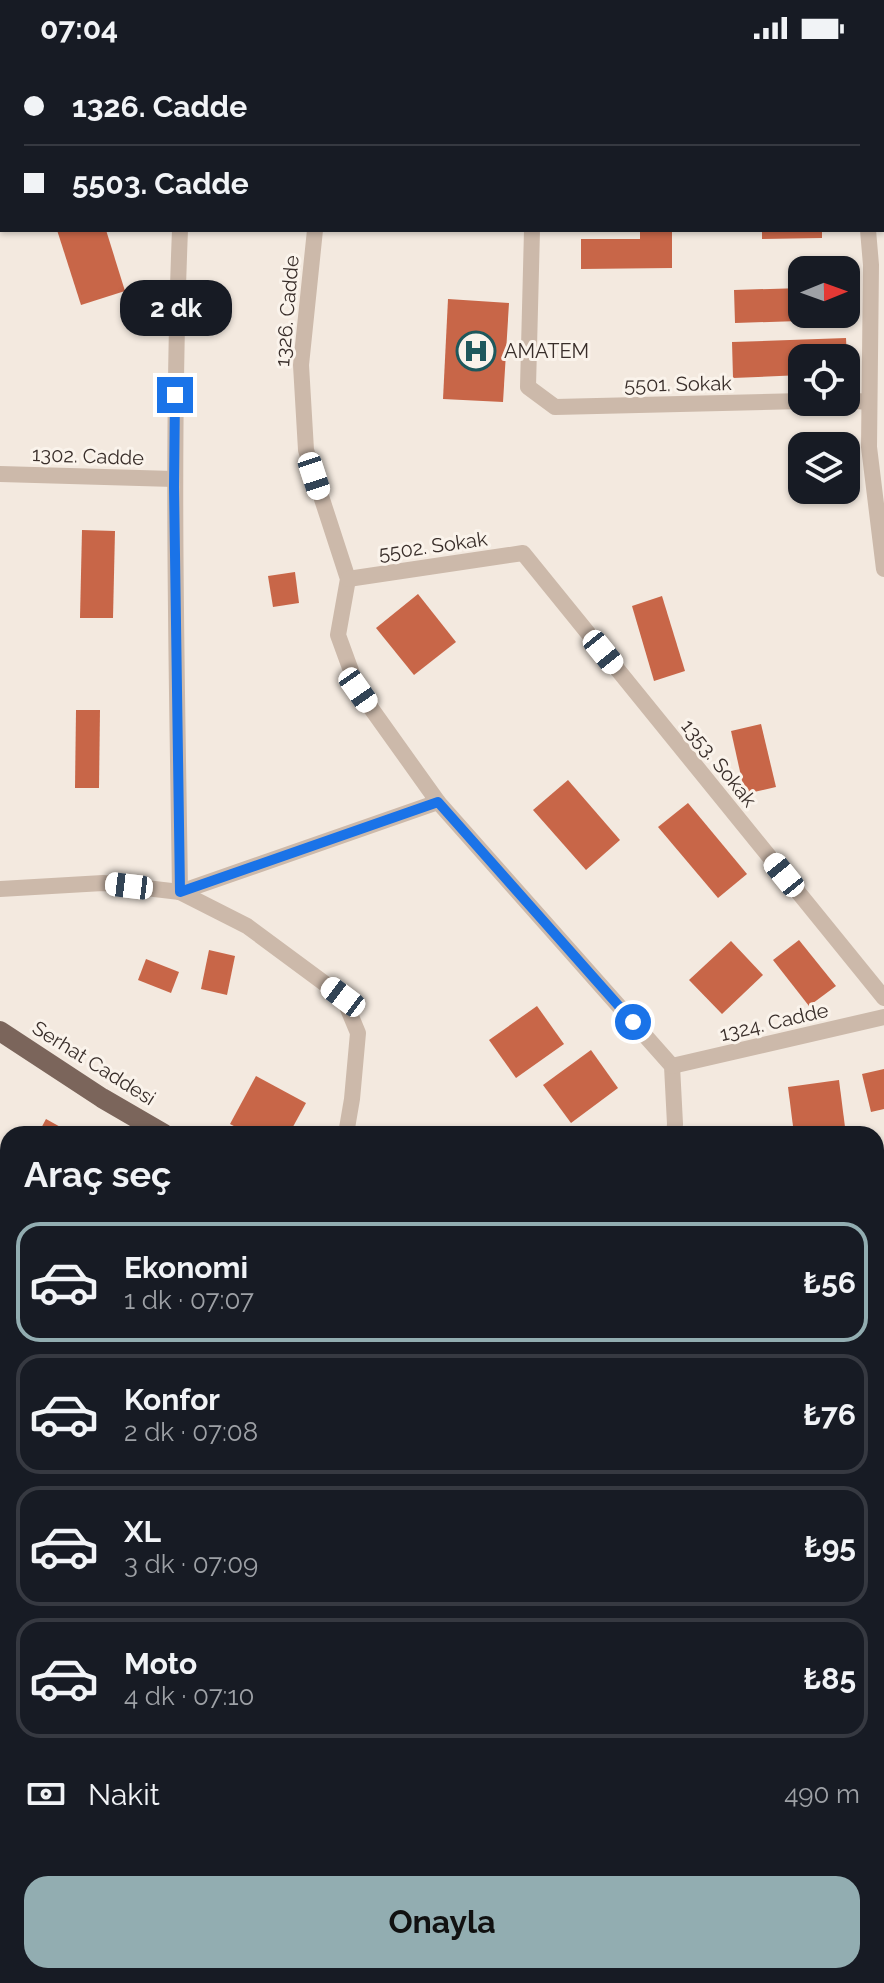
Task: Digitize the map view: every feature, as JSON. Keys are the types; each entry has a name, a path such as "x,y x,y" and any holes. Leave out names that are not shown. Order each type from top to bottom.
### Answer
{"main road":[{"name":"Serhat Caddesi","path":"0,1031 150,1126"}],"street":[{"path":"180,232 174,479 180,892"},
{"name":"1326. Cadde","path":"315,232 301,365 306,450 348,579 338,635 358,690 438,802 672,1066"},
{"name":"5501. Sokak","path":"532,232 528,387 555,407 788,401"},
{"path":"868,232 871,265 869,447 884,569"},
{"path":"860,401 868,402"},
{"name":"1302. Cadde","path":"0,474 174,479"},
{"name":"5502. Sokak","path":"348,579 523,553"},
{"name":"1353. Sokak","path":"523,553 884,998"},
{"path":"180,892 438,802"},
{"path":"0,889 103,883 180,892 247,926 343,997 358,1033 347,1126"},
{"name":"1324. Cadde","path":"672,1066 884,1017"},
{"path":"672,1066 675,1126"}],"building":[{"path":"58,232 107,232 125,291 81,305"},
{"path":"640,232 672,232 672,268 581,269 581,239 640,239"},
{"path":"762,232 822,232 822,238 762,239"},
{"path":"788,288 788,321 735,323 734,290"},
{"name":"AMATEM","path":"448,299 509,303 503,402 443,399"},
{"path":"846,338 846,344 788,344 788,376 733,378 732,342"},
{"path":"82,530 115,531 113,618 80,618"},
{"path":"295,572 299,603 273,607 268,576"},
{"path":"418,594 456,642 414,675 376,628"},
{"path":"662,596 685,671 654,681 632,606"},
{"path":"76,710 100,710 99,788 75,788"},
{"path":"761,724 776,787 745,794 731,731"},
{"path":"568,780 620,840 586,870 533,810"},
{"path":"688,803 747,874 718,898 658,827"},
{"path":"799,940 836,986 809,1006 773,960"},
{"path":"731,941 763,975 722,1014 689,980"},
{"path":"209,950 235,956 227,995 201,989"},
{"path":"146,959 179,972 171,993 138,980"},
{"path":"537,1006 564,1044 516,1078 489,1040"},
{"path":"591,1050 618,1088 571,1123 543,1085"},
{"path":"884,1069 884,1109 871,1112 862,1074"},
{"path":"256,1076 306,1103 293,1126 230,1124"},
{"path":"839,1080 845,1126 793,1126 788,1087"},
{"path":"46,1119 59,1126 42,1126"}],"place":[{"name":"AMATEM","path":"476,351"}],"route":[{"path":"175,395 180,892 438,802 633,1022"}]}
